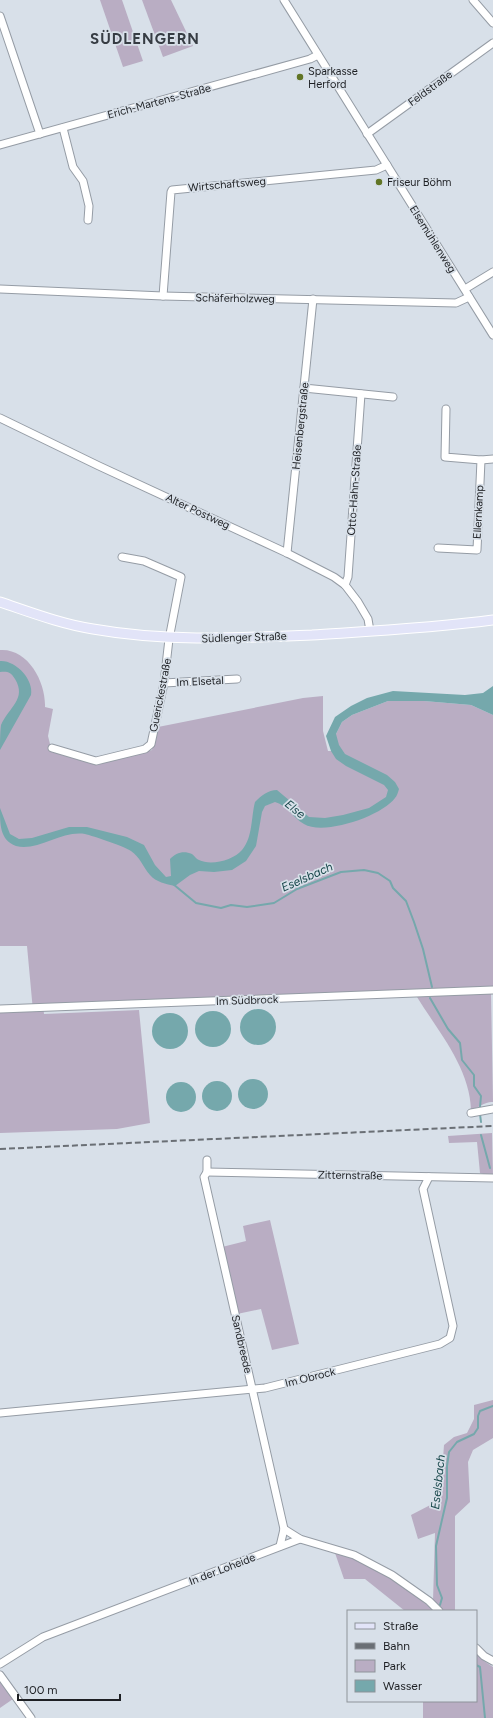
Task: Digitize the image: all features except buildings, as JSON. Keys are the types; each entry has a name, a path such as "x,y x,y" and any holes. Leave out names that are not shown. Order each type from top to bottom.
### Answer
{"main road":[{"name":"Südlenger Straße","path":"0,602 49,619 90,629 136,636 169,638 222,639 370,632 429,628 493,620"}],"street":[{"name":"Elsemühlenweg","path":"284,0 493,335"},
{"path":"473,0 493,23"},
{"path":"0,16 40,134"},
{"name":"Feldstraße","path":"367,134 493,43"},
{"name":"Erich-Martens-Straße","path":"0,145 318,55"},
{"path":"63,128 73,167 83,181 89,206 88,220"},
{"name":"Wirtschaftsweg","path":"163,296 172,190 376,170 387,165"},
{"path":"465,290 493,272"},
{"name":"Schäferholzweg","path":"0,289 163,296 456,303 469,297"},
{"name":"Heisenbergstraße","path":"287,553 313,299"},
{"path":"304,388 393,397"},
{"name":"Otto-Hahn-Straße","path":"345,586 348,577 361,394"},
{"path":"446,409 445,457 481,460 493,459"},
{"name":"Alter Postweg","path":"0,418 99,466 287,553 334,577 345,586 366,613 370,632"},
{"name":"Ellernkamp","path":"438,548 477,550 481,460"},
{"name":"Guerickestraße","path":"52,748 96,761 145,749 151,744 164,683 169,638 181,577 144,560 122,557"},
{"name":"Im Elsetal","path":"164,683 237,679"},
{"name":"Im Südbrock","path":"0,1009 493,990"},
{"path":"471,1113 493,1109"},
{"name":"Sandbreede","path":"207,1160 207,1172 204,1177 284,1529 280,1546"},
{"name":"Zitternstraße","path":"207,1172 493,1178"},
{"name":"Im Obrock","path":"0,1413 265,1388 432,1346 450,1338 453,1326 423,1189 429,1177"},
{"path":"284,1529 300,1539 354,1555 386,1572 428,1601 438,1610"},
{"name":"In der Loheide","path":"0,1664 43,1637 300,1539"},
{"path":"477,1649 493,1662"},
{"path":"0,1675 31,1718"}],"green space":[{"path":"100,0 122,0 143,61 123,67"},
{"path":"142,0 171,0 193,46 163,57"},
{"path":"0,650 10,651 19,655 27,661 39,677 45,697 45,707 53,709 48,736 52,752 96,765 152,750 158,727 303,698 323,696 323,731 328,751 331,751 336,734 342,722 352,715 388,701 424,701 471,705 493,715 493,987 43,1004 44,1014 139,1010 150,1123 117,1129 0,1133 0,1012 33,1011 27,946 0,946"},
{"path":"491,993 493,1102 471,1110 465,1079 452,1050 417,997"},
{"path":"492,1133 493,1177 480,1173 477,1142 449,1143 448,1136"},
{"path":"270,1220 299,1344 272,1350 261,1309 237,1314 222,1247 246,1241 243,1226"},
{"path":"493,1400 493,1438 473,1450 468,1462 470,1502 455,1516 455,1610 442,1610 433,1601 435,1533 418,1539 411,1515 440,1500 444,1445 454,1437 467,1433 474,1419 474,1405"},
{"path":"335,1553 352,1558 391,1578 434,1610 404,1610 365,1579 344,1579"},
{"path":"477,1654 493,1667 493,1718 423,1718 423,1702 477,1702"},
{"path":"0,1682 13,1699 0,1708"}],"water":[{"path":"0,661 12,664 23,672 30,683 31,695 0,750 1,725 16,703 19,692 18,686 12,675 7,672 0,672"},
{"name":"Else","path":"493,686 493,715 471,705 424,701 388,701 352,715 342,722 336,734 339,745 345,754 387,775 395,782 399,789 396,797 388,805 366,817 338,826 325,828 313,827 304,824 287,809 275,802 265,806 262,812 256,846 246,861 232,870 214,872 199,871 190,875 175,886 161,882 152,877 137,856 131,851 95,837 85,834 67,835 41,844 24,847 16,846 11,843 4,836 2,831 0,808 10,834 19,839 32,838 69,827 87,827 127,837 144,845 155,865 166,877 171,876 170,859 180,853 186,852 192,854 198,860 204,862 222,861 234,857 246,845 250,833 255,802 268,792 277,790 309,817 325,818 369,808 386,797 388,790 384,785 346,766 336,759 331,751 326,736 335,717 351,706 367,698 393,691 465,695 483,693"},
{"path":"262,1009 271,1014 275,1020 275,1034 271,1040 262,1045 254,1045 245,1040 241,1034 240,1023 245,1014 251,1010"},
{"path":"217,1011 226,1016 230,1022 230,1036 226,1042 217,1047 209,1047 200,1042 196,1036 195,1025 200,1016 206,1012"},
{"path":"174,1013 183,1018 187,1024 187,1038 183,1044 174,1049 166,1049 157,1044 153,1038 152,1027 157,1018 163,1014"},
{"path":"253,1079 259,1080 267,1088 267,1100 259,1108 253,1109 247,1108 239,1100 238,1094 239,1088 247,1080"},
{"path":"217,1081 223,1082 231,1090 231,1102 223,1110 217,1111 211,1110 203,1102 202,1096 203,1090 211,1082"},
{"path":"181,1082 187,1083 195,1091 195,1103 187,1111 181,1112 175,1111 167,1103 166,1097 167,1091 175,1083"}],"waterway":[{"name":"Eselsbach","path":"173,884 196,903 221,908 231,905 247,907 274,903 297,889 341,872 364,870 378,873 390,881 393,888 406,901 423,949 432,987"},
{"name":"Eselsbach","path":"430,998 448,1029 460,1043 462,1060 474,1075 474,1086 481,1096 480,1107"},
{"name":"Eselsbach","path":"480,1114 481,1122"},
{"name":"Eselsbach","path":"481,1135 490,1168"},
{"name":"Eselsbach","path":"440,1605 442,1598 437,1585 436,1546 447,1498 447,1466 449,1452 457,1442 474,1434 478,1428 478,1416 480,1411 493,1406"},
{"name":"Eselsbach","path":"477,1666 480,1667 485,1718"}],"railway":[{"path":"0,1149 493,1126"}],"place":[{"name":"Sparkasse Herford","path":"300,77"},
{"name":"Friseur Böhm","path":"379,182"}],"district":[{"name":"SÜDLENGERN","path":"145,39"}]}
